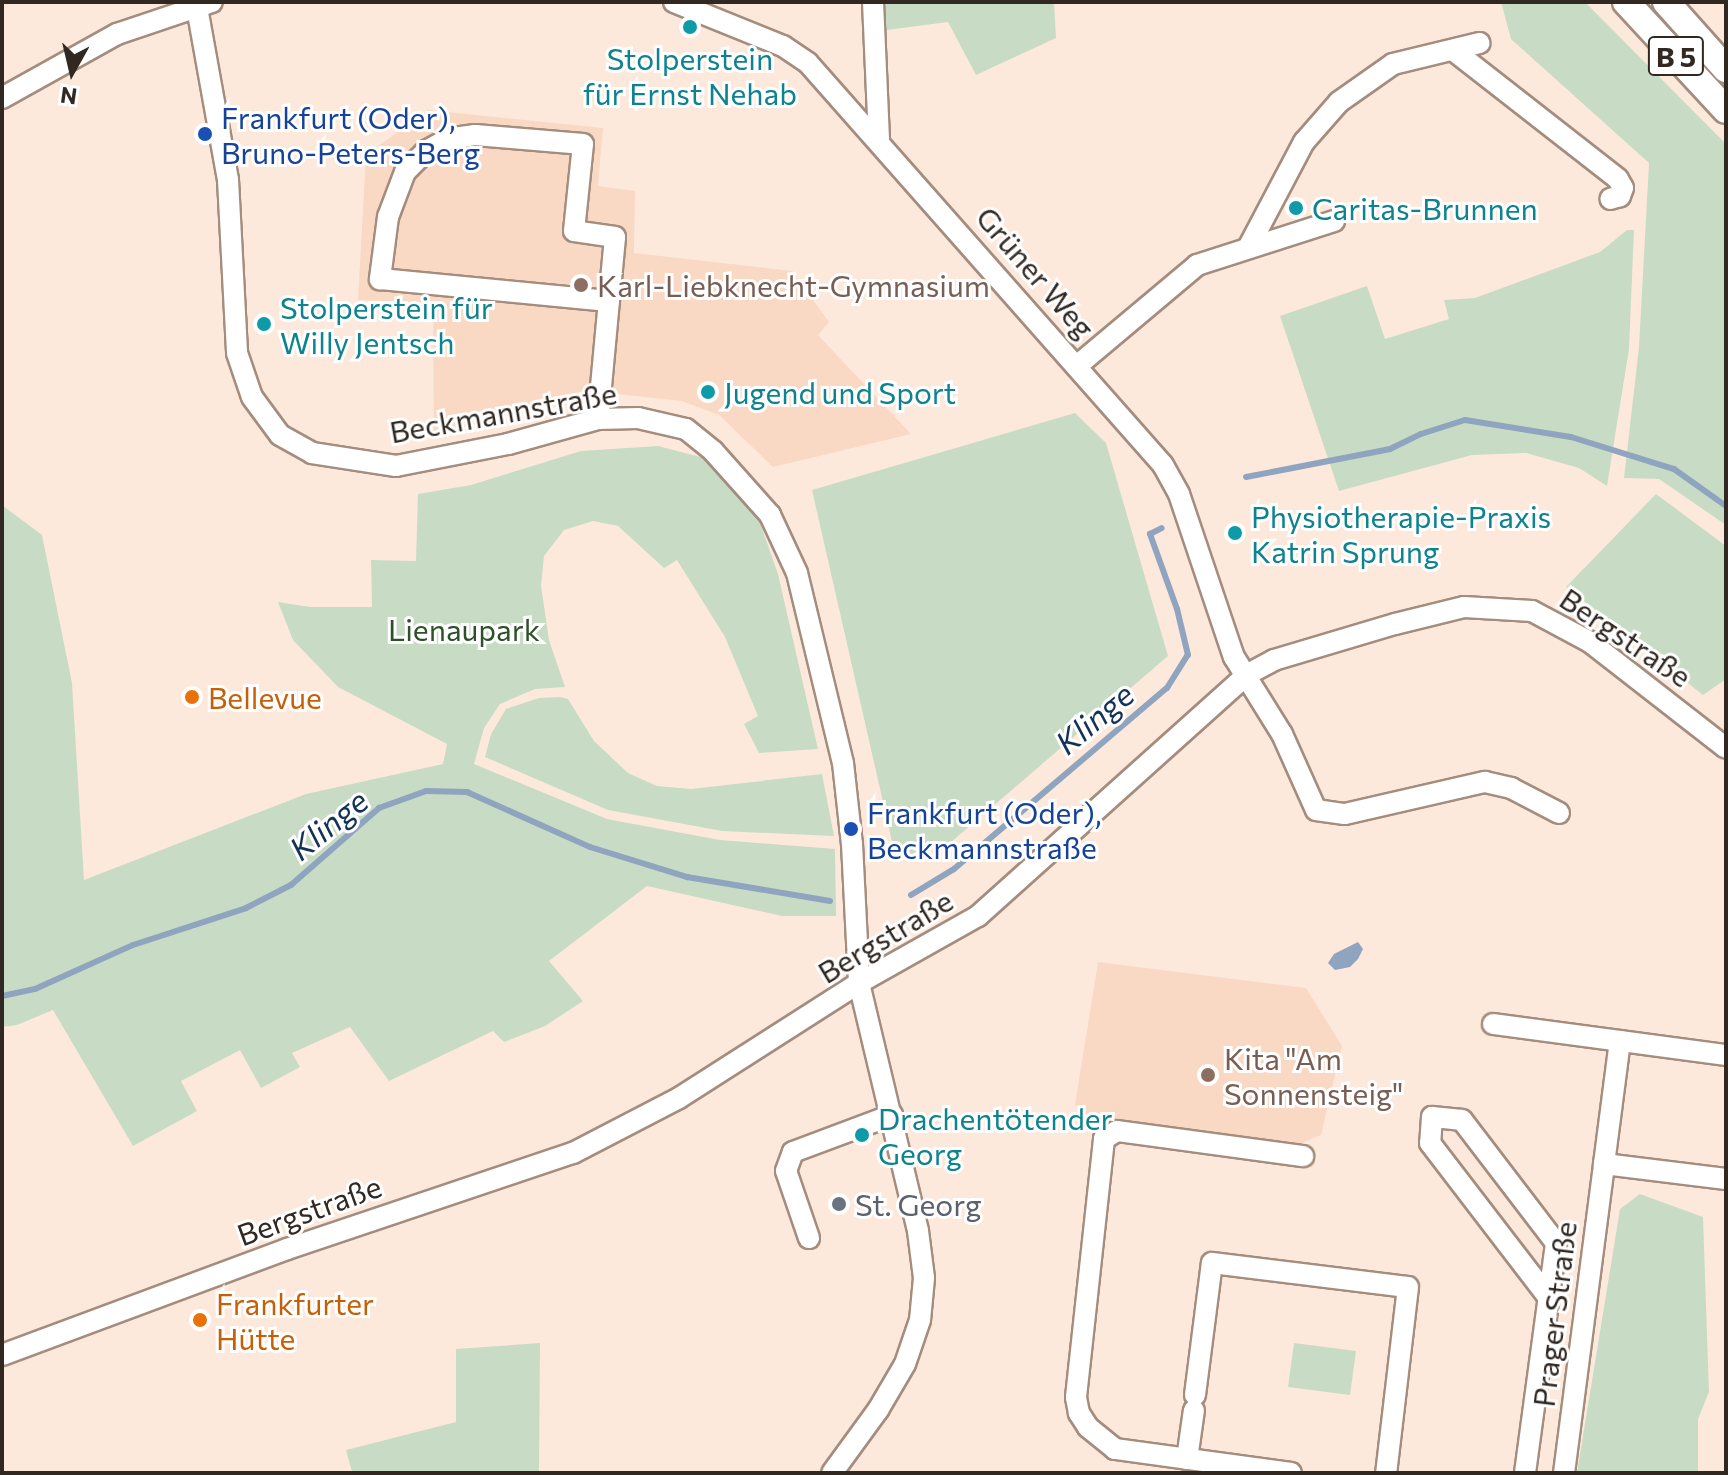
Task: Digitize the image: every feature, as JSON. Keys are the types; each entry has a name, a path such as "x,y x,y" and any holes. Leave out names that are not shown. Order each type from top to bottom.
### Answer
{"main road":[{"name":"B 5","path":"1626,2 1726,110"},
{"name":"B 5","path":"1666,2 1726,69"}],"street":[{"name":"Grüner Weg","path":"674,2 783,46 808,63 879,139 1163,465 1179,494 1234,657 1248,674 1282,734 1316,810 1345,814 1485,782 1511,788 1559,813"},
{"path":"873,2 879,139"},
{"path":"2,98 117,34 202,3"},
{"name":"Beckmannstraße","path":"202,3 228,180 237,353 252,397 280,435 312,453 396,466 508,444 598,419 638,418 686,429 713,451 770,515 790,559 843,763 852,844 853,920 859,983 918,1231 924,1278 920,1320 905,1364 878,1410 832,1473"},
{"path":"1248,248 1304,142 1339,102 1393,64 1480,43"},
{"path":"1453,50 1618,179 1623,188 1620,196 1610,199"},
{"path":"598,419 615,237 574,231 583,144 475,135 448,139 426,151 405,172 388,217 380,279 609,301"},
{"path":"1078,365 1197,265 1334,221"},
{"name":"Bergstraße","path":"2,1355 388,1213 573,1153 679,1098 859,983 978,916 1248,674 1274,660 1464,607 1532,611 1590,642 1726,748"},
{"path":"1493,1024 1726,1055"},
{"name":"Prager Straße","path":"1564,1473 1620,1041"},
{"path":"809,1238 786,1171 793,1152 892,1115"},
{"path":"1525,1473 1556,1243 1462,1120 1432,1117 1430,1143 1548,1297"},
{"path":"1291,1473 1115,1449 1096,1437 1079,1413 1076,1397 1104,1139 1117,1131 1303,1156"},
{"path":"1604,1164 1726,1179"},
{"path":"1187,1459 1212,1263 1408,1287 1386,1473"}],"shaded area":[{"name":"Karl-Liebknecht-Gymnasium","path":"428,110 603,128 598,186 635,191 634,253 792,271 829,322 818,335 911,434 773,467 719,415 682,401 588,391 434,436 433,303 358,300 366,155"},
{"name":"Kita \"Am Sonnensteig\"","path":"1098,962 1306,988 1342,1046 1321,1135 1299,1144 1088,1116 1075,1105"}],"green space":[{"path":"878,2 1054,2 1056,38 976,75 948,22 879,31"},
{"path":"1501,2 1585,2 1726,144 1726,525 1659,479 1624,478 1639,347 1649,163 1511,39"},
{"path":"1627,230 1634,230 1629,349 1607,486 1579,468 1526,453 1472,455 1339,491 1280,316 1367,286 1385,339 1449,319 1444,300 1475,298 1600,252"},
{"path":"1075,413 1106,443 1168,656 950,843 896,859 812,490"},
{"name":"Lienaupark","path":"658,446 708,459 759,520 778,574 818,749 759,753 744,724 758,716 725,637 677,560 664,568 618,526 593,521 564,530 544,556 541,586 549,640 565,687 535,689 500,704 484,728 474,764 607,819 720,840 835,849 836,916 782,916 647,886 549,961 583,1001 545,1026 504,1042 493,1031 389,1081 350,1027 292,1053 300,1067 261,1088 240,1050 181,1081 197,1111 133,1146 53,1010 17,1025 2,1027 2,505 42,535 72,683 84,880 306,794 443,764 447,744 338,687 293,640 278,602 310,607 372,607 371,560 416,561 418,494 471,485 581,451"},
{"path":"1656,494 1726,546 1726,679 1703,695 1566,587"},
{"path":"539,698 568,699 594,741 628,773 657,786 691,789 822,774 834,836 722,831 608,810 485,757 491,734 506,709"},
{"path":"1640,1194 1703,1217 1709,1392 1698,1419 1698,1473 1577,1473 1620,1209"},
{"path":"540,1343 539,1473 350,1473 346,1450 456,1422 456,1349"},
{"path":"1294,1343 1356,1351 1350,1395 1288,1387"}],"water":[{"path":"1358,942 1363,949 1350,967 1335,970 1328,963 1334,954"}],"waterway":[{"name":"Klinge","path":"1246,477 1390,449 1421,434 1465,420 1571,437 1674,469 1726,506"},
{"name":"Klinge","path":"911,895 954,869 1167,688 1188,655 1177,609 1150,534 1162,528"},
{"name":"Klinge","path":"2,996 35,989 133,945 246,908 291,885 379,808 426,791 467,792 590,847 687,877 830,901"}],"place":[{"name":"Stolperstein für Ernst Nehab","path":"690,27"},
{"name":"Frankfurt (Oder), Bruno-Peters-Berg","path":"205,134"},
{"name":"Caritas-Brunnen","path":"1296,208"},
{"name":"Karl-Liebknecht-Gymnasium","path":"581,285"},
{"name":"Stolperstein für Willy Jentsch","path":"264,324"},
{"name":"Jugend und Sport","path":"708,392"},
{"name":"Physiotherapie-Praxis Katrin Sprung","path":"1235,533"},
{"name":"Bellevue","path":"192,697"},
{"name":"Frankfurt (Oder), Beckmannstraße","path":"851,829"},
{"name":"Kita \"Am Sonnensteig\"","path":"1208,1075"},
{"name":"Drachentötender Georg","path":"862,1135"},
{"name":"St. Georg","path":"839,1204"},
{"name":"Frankfurter Hütte","path":"200,1320"}]}
